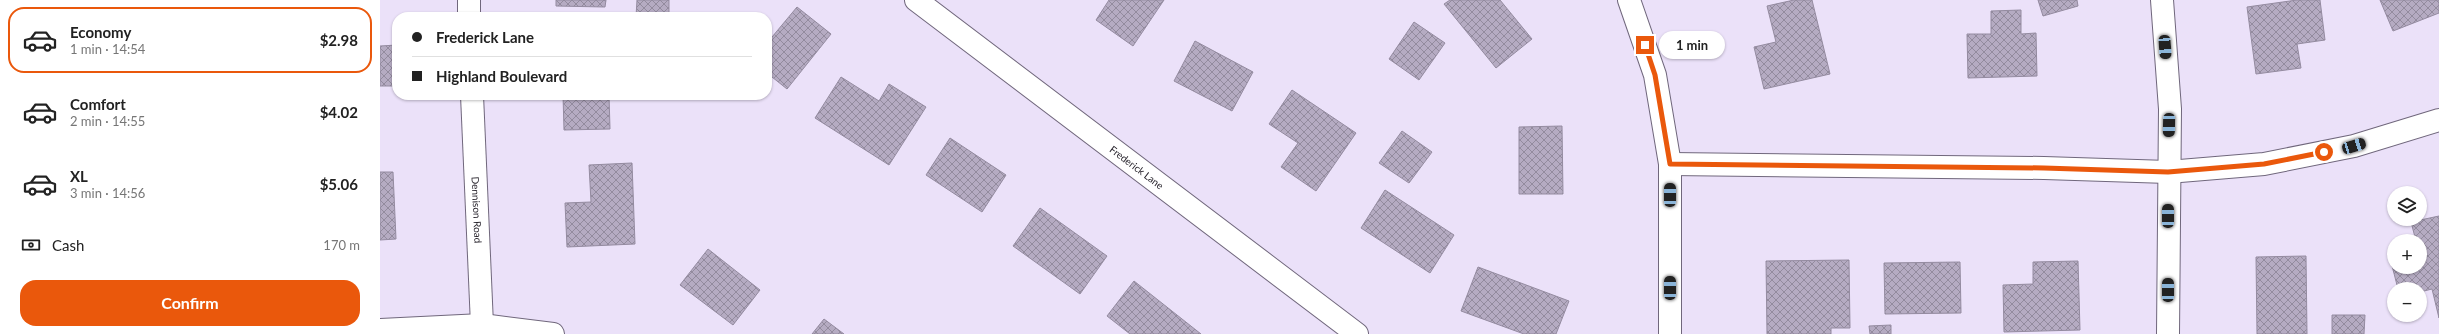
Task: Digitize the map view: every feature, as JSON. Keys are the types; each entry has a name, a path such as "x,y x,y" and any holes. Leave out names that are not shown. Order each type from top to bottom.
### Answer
{"street":[{"path":"469,0 469,12"},
{"name":"Frederick Lane","path":"916,0 1357,334"},
{"path":"1629,0 1655,75 1670,164 1670,334"},
{"path":"2162,0 2170,109 2168,172 2168,334"},
{"name":"Dennison Road","path":"472,100 482,325"},
{"path":"1670,164 2044,168 2168,172 2264,164 2354,146 2439,120"},
{"path":"380,330 482,325 553,334"}],"building":[{"path":"556,0 606,0 605,7 556,6"},
{"path":"637,0 669,0 669,12 636,12"},
{"path":"1109,0 1164,0 1133,46 1096,20"},
{"path":"1450,0 1500,0 1532,39 1496,68 1444,4"},
{"path":"1794,0 1812,0 1830,74 1764,89 1754,47 1776,42 1767,6"},
{"path":"2038,0 2077,0 2078,6 2043,16"},
{"path":"2297,0 2320,0 2325,40 2297,44 2301,68 2256,74 2247,7"},
{"path":"2380,0 2439,0 2439,13 2393,31"},
{"path":"797,7 831,34 787,89 772,77 772,37"},
{"path":"2021,10 2021,34 2036,33 2037,76 1968,78 1967,34 1991,34 1991,11"},
{"path":"1414,22 1445,43 1419,80 1389,59"},
{"path":"1195,41 1253,72 1232,111 1174,81"},
{"path":"392,45 392,86 380,86 380,46"},
{"path":"841,77 879,101 889,84 926,107 889,165 815,118"},
{"path":"1292,90 1356,133 1316,191 1281,167 1298,143 1269,124"},
{"path":"563,100 609,100 610,129 564,130"},
{"path":"1562,126 1563,194 1519,194 1519,127"},
{"path":"1402,131 1432,152 1409,183 1379,163"},
{"path":"950,138 1006,175 982,212 926,175"},
{"path":"632,163 635,244 567,247 565,203 591,202 589,165"},
{"path":"380,172 393,172 396,239 380,240"},
{"path":"1385,190 1454,235 1430,273 1361,228"},
{"path":"1040,208 1107,256 1080,294 1013,246"},
{"path":"2439,216 2439,318 2432,289 2427,290 2427,282 2396,282 2394,274 2427,274 2427,234 2414,234 2412,226 2427,226 2427,219"},
{"path":"708,249 760,290 733,325 680,285"},
{"path":"2306,256 2307,334 2257,334 2256,257"},
{"path":"1849,260 1850,328 1831,328 1831,334 1767,334 1766,261"},
{"path":"2078,261 2080,330 2004,332 2003,285 2033,284 2033,262"},
{"path":"1960,262 1961,313 1885,314 1884,263"},
{"path":"1478,267 1569,301 1556,334 1524,334 1461,311"},
{"path":"1134,281 1201,334 1130,334 1107,316"},
{"path":"2332,315 2365,315 2364,334 2332,334"},
{"path":"824,319 844,334 812,334"},
{"path":"1891,325 1891,334 1870,334 1869,326"}],"route":[{"path":"1645,45 1655,75 1670,164 2044,168 2168,172 2264,164 2324,152"}]}
